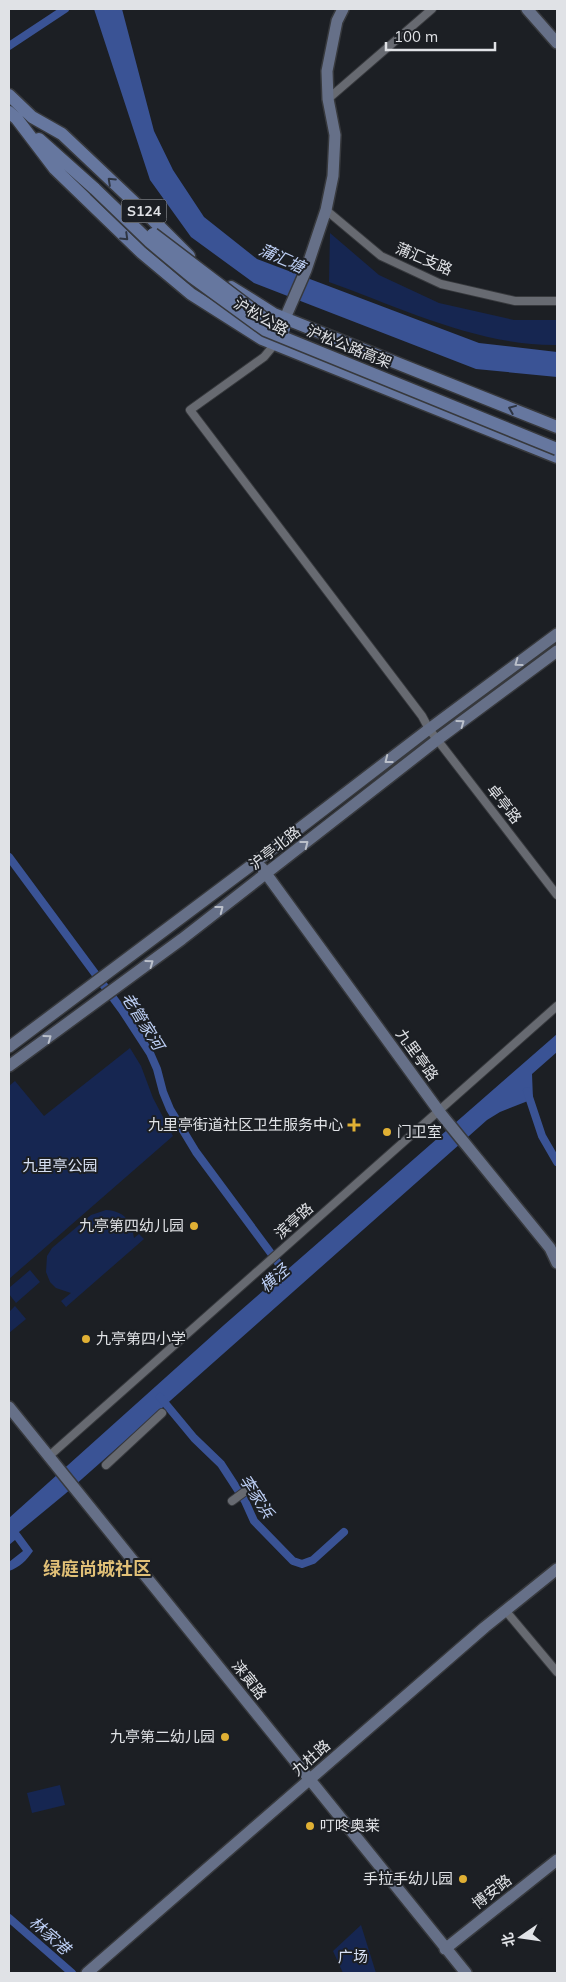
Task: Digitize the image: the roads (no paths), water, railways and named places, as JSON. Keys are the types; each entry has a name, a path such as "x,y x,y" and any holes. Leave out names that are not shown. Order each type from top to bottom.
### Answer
{"main road":[{"name":"沪松公路","path":"9,95 32,117 62,134 153,220 201,269 274,314 557,427"},
{"name":"沪松公路","path":"13,116 55,169 142,253 191,294 274,346 557,457"},
{"name":"沪松公路高架","path":"13,116 158,238 270,323 333,351 557,441"},
{"name":"沪松公路高架","path":"32,117 150,242 192,277 265,330 557,449"}],"street":[{"path":"274,346 306,270 326,210 333,176 335,135 328,99 328,70 331,44 337,21 343,9"},
{"path":"328,99 432,9"},
{"path":"527,9 557,43"},
{"name":"蒲汇支路","path":"326,210 381,256 441,284 515,301 557,301"},
{"name":"卓亭路","path":"274,346 264,357 190,410 422,716 429,729 557,895"},
{"name":"沪亭北路","path":"9,1047 557,634"},
{"name":"沪亭北路","path":"9,1066 266,874 438,740 557,651"},
{"name":"九里亭路","path":"257,861 438,1111 550,1248 557,1263"},
{"name":"滨亭路","path":"48,1456 557,1006"},
{"name":"涞寅路","path":"9,1407 466,1973"},
{"path":"106,1465 162,1414"},
{"path":"232,1501 251,1487"},
{"name":"九杜路","path":"89,1971 505,1610 557,1570"},
{"path":"505,1610 557,1672"},
{"name":"博安路","path":"445,1948 557,1860"}],"waterway":[{"path":"9,46 65,9"},
{"name":"老管家河","path":"9,857 122,1010 150,1053 170,1109 196,1152 290,1279"},
{"path":"527,1091 542,1136 557,1162"},
{"name":"李家浜","path":"160,1397 194,1438 221,1464 245,1501 254,1521 293,1561 302,1564 313,1560 344,1532"},
{"name":"林家港","path":"9,1918 72,1973"}],"place":[{"name":"九里亭街道社区卫生服务中心","path":"354,1125"},
{"name":"门卫室","path":"387,1132"},
{"name":"九亭第四幼儿园","path":"194,1226"},
{"name":"九亭第四小学","path":"86,1339"},
{"name":"九亭第二幼儿园","path":"225,1737"},
{"name":"叮咚奥莱","path":"310,1826"},
{"name":"手拉手幼儿园","path":"463,1879"}],"district":[{"name":"绿庭尚城社区","path":"97,1569"}],"water label":[{"name":"蒲汇塘","path":"282,258"},
{"name":"横泾","path":"274,1278"}],"park label":[{"name":"九里亭公园","path":"60,1166"},
{"name":"广场","path":"353,1957"}]}
